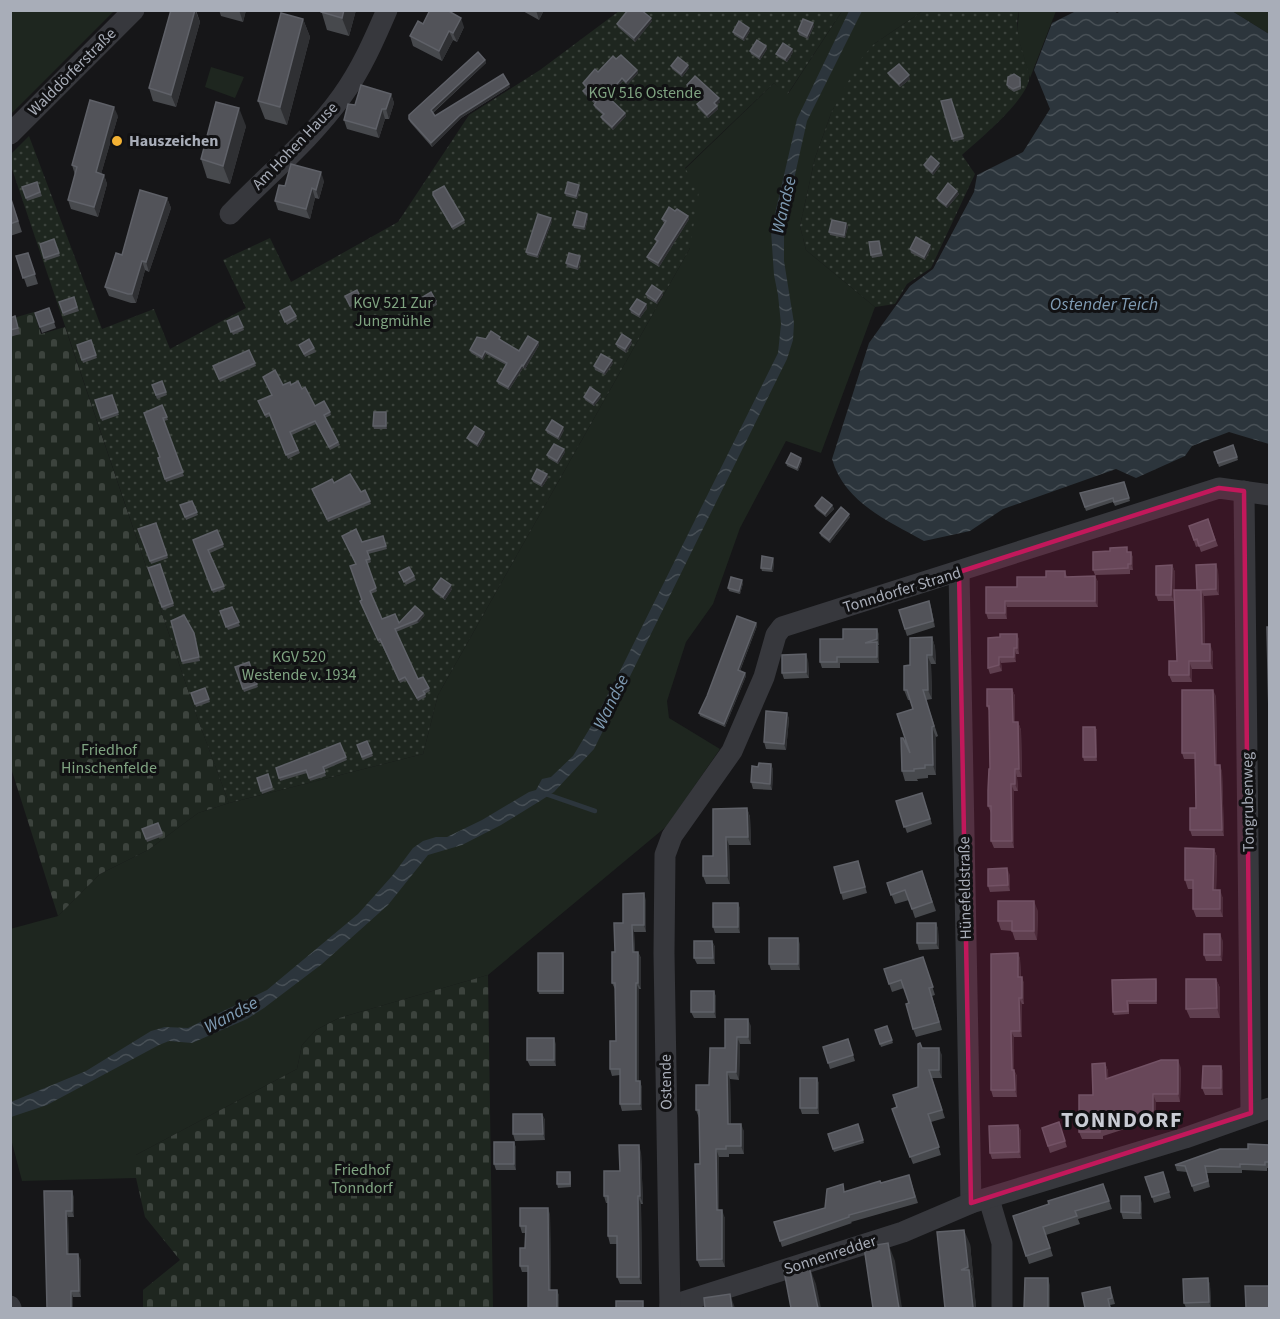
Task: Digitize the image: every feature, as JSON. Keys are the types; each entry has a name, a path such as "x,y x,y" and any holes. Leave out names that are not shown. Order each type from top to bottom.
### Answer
{"street":[{"name":"Walddörferstraße","path":"10,134 134,10"},
{"name":"Am Hohen Hause","path":"230,214 250,192 280,166 342,96 368,52 387,10"},
{"name":"Tonndorfer Strand","path":"665,855 672,836 732,752 764,677 776,635 782,627 1220,488 1269,495"},
{"name":"Tongrubenweg","path":"1244,491 1260,1111"},
{"name":"Hünefeldstraße","path":"959,572 980,1201"},
{"name":"Ostende","path":"665,855 664,952 670,1307"},
{"name":"Sonnenredder","path":"670,1307 903,1232 980,1201 1185,1138 1260,1111"},
{"path":"980,1201 1002,1243 1002,1308"}],"highlighted area":[{"path":"1219,488 1244,491 1251,1113 971,1203 959,572"}],"green space":[{"path":"11,10 114,11 11,114"},
{"path":"619,11 842,11 787,95 774,83 685,168 699,191 690,248 438,695 423,754 229,803 197,717 11,166 10,155 29,136 102,329 154,309 170,349 246,308 223,260 270,238 291,282 398,222 469,115 540,70"},
{"path":"842,11 923,11 874,44 832,111 815,158 800,226 806,250 875,307 821,453 786,441 740,528 713,604 686,642 667,701 669,718 720,749 667,826 488,975 339,1018 316,1030 302,1045 297,1069 136,1155 136,1178 22,1181 11,1139 10,929 58,916 100,874 148,850 198,813 229,803 423,754 438,695 690,248 685,169 774,83 788,94"},
{"path":"923,11 1019,11 1018,35 1029,74 1028,83 1023,94 1003,117 962,155 975,174 931,268 907,284 895,304 875,307 806,250 800,226 815,158 832,111 860,60 874,44"},
{"path":"1019,11 1056,11 1030,78 1017,34"},
{"path":"1232,11 1269,11 1269,34"},
{"path":"211,67 244,77 235,98 205,87"},
{"name":"Friedhof Hinschenfelde","path":"34,312 41,334 65,327 197,717 229,803 198,813 148,850 100,874 58,916 11,768 10,319"},
{"name":"Friedhof Tonndorf","path":"488,975 493,1308 143,1308 143,1290 180,1260 145,1217 136,1178 136,1155 297,1069 302,1045 316,1030 339,1018"}],"water":[{"name":"Ostender Teich","path":"1123,10 1232,11 1269,34 1269,444 1229,432 1192,446 1185,456 1136,478 1116,469 1003,509 970,531 924,541 882,518 857,499 846,487 832,459 869,343 910,286 933,269 974,192 977,175 1023,152 1050,109 1034,70 1052,23 1076,11 1114,11 1117,13"},
{"name":"Wandse","path":"849,11 862,11 807,121 784,224 784,261 794,323 793,340 787,359 594,749 554,792 540,801 462,845 428,855 388,905 322,964 247,1019 192,1043 169,1041 159,1045 47,1105 11,1117 11,1102 86,1071 151,1031 165,1027 188,1028 267,990 358,914 413,848 423,841 436,837 447,837 536,790 542,779 551,777 573,756 620,671 778,353 781,324 771,231 797,119"}],"building":[{"path":"171,10 195,10 171,95 149,88"},
{"path":"321,10 344,10 342,18 321,12"},
{"path":"430,10 447,10 461,18 453,33 449,31 439,51 410,36 418,21 423,24"},
{"path":"628,10 641,10 651,18 634,38 617,24"},
{"path":"281,13 303,19 280,107 258,101"},
{"path":"803,19 813,23 807,36 798,31"},
{"path":"739,21 749,28 743,38 733,32"},
{"path":"757,40 766,46 759,57 750,51"},
{"path":"783,43 792,49 785,59 776,54"},
{"path":"478,52 485,60 431,110 435,116 503,74 509,84 460,115 431,143 409,119 409,115"},
{"path":"621,55 637,70 626,82 622,78 607,96 625,113 612,127 601,117 604,114 594,105 596,102 583,91 587,87 583,83 595,69 598,72 613,56 616,59"},
{"path":"678,57 688,65 681,74 671,66"},
{"path":"899,64 909,75 899,84 888,73"},
{"path":"1014,74 1020,78 1020,86 1013,89 1007,85 1008,77"},
{"path":"695,76 719,98 714,103 717,106 707,115 697,104 702,100 687,85"},
{"path":"361,85 391,94 386,109 382,109 376,129 344,120 348,104 355,105"},
{"path":"951,99 963,136 952,139 941,101"},
{"path":"90,100 114,107 96,172 104,175 94,207 68,200 77,167 72,165"},
{"path":"216,102 239,108 223,166 201,159"},
{"path":"931,156 939,163 932,172 924,165"},
{"path":"291,164 321,172 316,190 312,188 306,209 275,201 279,185 285,186"},
{"path":"37,182 40,192 26,198 22,187"},
{"path":"568,182 579,185 576,196 565,193"},
{"path":"948,183 957,191 946,205 937,198"},
{"path":"444,186 464,220 452,227 433,195 433,192"},
{"path":"140,190 167,198 146,262 142,261 132,294 128,294 105,287 116,253 122,255"},
{"path":"10,196 18,221 10,224"},
{"path":"669,207 688,216 658,263 647,257 658,241 655,239 666,221 662,219"},
{"path":"577,211 587,214 584,227 573,225"},
{"path":"538,214 551,218 537,255 526,252"},
{"path":"832,220 846,223 844,235 829,232"},
{"path":"916,237 930,245 924,257 910,249"},
{"path":"54,239 59,253 44,258 40,244"},
{"path":"879,241 881,253 871,255 869,242"},
{"path":"28,253 35,274 23,278 16,256"},
{"path":"569,253 580,256 577,267 566,263"},
{"path":"652,285 662,292 656,301 646,294"},
{"path":"357,290 362,300 350,306 345,296"},
{"path":"431,292 436,301 426,307 421,298"},
{"path":"74,297 77,307 63,313 59,302"},
{"path":"637,299 646,304 639,315 630,309"},
{"path":"290,306 296,316 285,322 280,311"},
{"path":"49,308 54,322 40,327 35,313"},
{"path":"15,316 18,328 10,330 10,318"},
{"path":"238,316 243,327 231,332 227,321"},
{"path":"491,331 500,337 499,339 519,351 528,336 538,342 508,387 497,381 507,363 485,351 482,357 470,350 477,337 486,339"},
{"path":"622,334 631,340 625,349 616,344"},
{"path":"309,339 314,348 304,354 299,345"},
{"path":"91,340 96,355 82,360 77,345"},
{"path":"249,350 255,363 219,379 213,366"},
{"path":"601,354 612,360 604,372 594,366"},
{"path":"275,370 283,385 290,382 291,385 298,381 302,389 305,387 315,406 324,401 330,412 324,415 338,442 329,447 315,421 290,432 298,450 286,455 269,413 265,415 258,401 272,395 263,377"},
{"path":"162,381 166,392 156,395 152,385"},
{"path":"590,387 600,394 593,403 584,397"},
{"path":"112,395 118,412 101,418 95,400"},
{"path":"162,405 167,417 163,418 183,472 165,479 158,458 160,457 144,413"},
{"path":"374,412 386,412 386,426 373,426"},
{"path":"552,420 563,427 558,437 546,430"},
{"path":"475,426 484,432 477,444 467,438"},
{"path":"554,444 564,449 557,461 547,455"},
{"path":"1233,445 1237,457 1218,463 1214,452"},
{"path":"791,453 801,458 797,468 786,463"},
{"path":"537,469 547,474 541,484 532,479"},
{"path":"350,474 361,492 365,490 370,501 327,519 312,489 332,479 334,483"},
{"path":"1124,482 1129,498 1114,502 1113,498 1085,507 1080,493"},
{"path":"822,497 832,505 825,514 815,506"},
{"path":"192,501 197,512 185,517 180,505"},
{"path":"841,507 849,514 829,540 820,533"},
{"path":"1208,519 1215,540 1199,546 1189,526"},
{"path":"156,523 167,555 150,561 138,529"},
{"path":"356,529 362,542 383,536 386,546 367,551 370,559 366,560 376,588 370,591 382,619 395,614 399,623 415,606 423,613 417,620 395,629 418,679 423,677 429,688 423,691 425,694 417,698 405,677 399,680 360,601 362,600 350,566 356,564 342,536"},
{"path":"217,530 223,544 208,550 224,586 212,590 193,540"},
{"path":"1127,547 1127,552 1131,552 1131,564 1128,564 1128,568 1093,570 1093,552"},
{"path":"762,556 773,558 771,569 761,568"},
{"path":"160,564 173,603 162,607 148,568"},
{"path":"1216,564 1216,589 1197,590 1196,565"},
{"path":"1172,565 1171,595 1156,595 1156,566"},
{"path":"409,567 414,576 404,582 399,572"},
{"path":"1046,571 1065,571 1065,577 1095,576 1095,601 1005,601 1005,613 986,613 986,587 1017,587 1017,577 1046,577"},
{"path":"731,577 742,580 739,591 728,588"},
{"path":"441,578 451,585 443,597 433,589"},
{"path":"1174,590 1201,590 1202,644 1210,644 1210,661 1189,661 1189,675 1169,675 1169,661 1177,661"},
{"path":"929,601 933,621 905,629 899,610"},
{"path":"232,607 239,622 226,627 220,611"},
{"path":"184,615 194,633 199,657 182,661 171,621"},
{"path":"737,616 756,623 738,670 745,673 724,724 699,713"},
{"path":"1267,627 1269,627 1269,715"},
{"path":"843,629 877,629 877,639 865,643 877,642 877,657 837,657 837,662 820,662 820,639 843,639"},
{"path":"1000,634 1017,634 1017,648 1014,648 1014,657 999,657 999,665 988,668 988,638 1000,637"},
{"path":"932,637 932,655 927,655 928,690 923,690 934,726 932,727 933,765 925,765 925,768 914,769 914,771 902,771 901,738 910,753 897,714 913,709 907,690 904,690 904,666 910,665 910,638"},
{"path":"806,654 806,672 782,673 782,655"},
{"path":"249,662 257,684 243,689 235,667"},
{"path":"205,688 209,699 195,704 191,693"},
{"path":"987,689 1012,689 1013,722 1018,722 1019,769 1015,769 1015,784 1011,784 1012,841 991,841 991,806 988,806 990,769"},
{"path":"1182,690 1213,690 1215,765 1220,765 1222,830 1190,830 1190,808 1196,808 1195,753 1182,753"},
{"path":"766,711 787,713 784,744 764,742"},
{"path":"1083,727 1095,727 1096,757 1083,757"},
{"path":"367,741 372,753 362,757 357,745"},
{"path":"340,743 346,757 323,767 325,772 309,778 306,770 279,778 276,768"},
{"path":"759,763 771,764 770,784 751,782 752,766 758,767"},
{"path":"268,774 272,787 261,791 257,778"},
{"path":"922,793 930,819 904,827 896,801"},
{"path":"747,808 748,837 726,837 727,876 703,876 703,856 713,856 713,809"},
{"path":"158,823 162,833 146,839 142,829"},
{"path":"1185,848 1214,849 1213,890 1220,890 1220,909 1193,909 1193,880 1185,880"},
{"path":"858,861 865,887 841,893 834,867"},
{"path":"1007,868 1008,885 988,886 988,869"},
{"path":"922,871 932,902 912,909 905,890 891,895 887,883"},
{"path":"644,893 644,925 632,925 633,952 638,952 636,1081 640,1081 640,1104 620,1104 620,1069 610,1069 610,1041 616,1041 615,983 612,983 612,952 615,952 614,923 623,923 623,894"},
{"path":"998,901 1034,901 1034,931 1012,931 1012,921 998,921"},
{"path":"713,903 738,903 738,927 713,927"},
{"path":"917,923 936,923 936,943 917,943"},
{"path":"1204,934 1220,934 1220,955 1204,955"},
{"path":"769,938 798,938 798,964 769,964"},
{"path":"694,941 712,941 713,958 694,958"},
{"path":"538,953 563,953 563,991 538,991"},
{"path":"1018,953 1018,977 1022,977 1022,998 1019,998 1020,1031 1011,1031 1015,1090 991,1090 991,954"},
{"path":"923,957 933,987 929,988 939,1022 913,1029 906,1004 909,1003 901,980 889,984 884,969"},
{"path":"1156,979 1156,1001 1127,1001 1128,1011 1113,1012 1112,980"},
{"path":"1186,979 1216,979 1217,1008 1186,1009"},
{"path":"691,991 714,991 714,1012 691,1012"},
{"path":"725,1019 748,1019 748,1037 737,1037 736,1072 727,1072 728,1124 741,1124 741,1146 716,1149 717,1210 722,1210 722,1259 697,1260 695,1164 700,1164 696,1085 709,1085 710,1048 725,1048"},
{"path":"887,1026 892,1040 880,1044 875,1030"},
{"path":"527,1038 554,1038 554,1060 527,1060"},
{"path":"848,1039 853,1055 828,1063 823,1047"},
{"path":"920,1043 922,1048 939,1048 939,1070 929,1070 942,1110 928,1114 939,1147 910,1157 892,1109 897,1107 893,1095 918,1087 918,1044"},
{"path":"1161,1060 1178,1060 1178,1094 1153,1094 1153,1111 1100,1128 1100,1132 1079,1132 1079,1095 1093,1095 1092,1064 1105,1063 1106,1079"},
{"path":"1203,1066 1221,1066 1221,1088 1202,1088"},
{"path":"800,1078 817,1078 817,1108 800,1108"},
{"path":"513,1114 542,1114 543,1134 513,1134"},
{"path":"1059,1122 1065,1141 1048,1146 1042,1128"},
{"path":"858,1124 863,1140 833,1149 828,1134"},
{"path":"1018,1125 1019,1152 990,1153 989,1126"},
{"path":"494,1142 514,1142 514,1164 494,1164"},
{"path":"1248,1144 1269,1145 1269,1162 1265,1162 1265,1165 1240,1164 1240,1167 1205,1166 1208,1181 1192,1186 1185,1166 1175,1165 1220,1149 1248,1149"},
{"path":"619,1145 639,1145 639,1277 617,1277 617,1236 608,1236 608,1196 604,1196 604,1171 620,1171"},
{"path":"557,1172 570,1172 570,1184 557,1184"},
{"path":"1163,1172 1169,1192 1152,1197 1145,1177"},
{"path":"909,1175 915,1197 849,1215 849,1217 780,1241 774,1222 825,1208 827,1189 843,1184 844,1192"},
{"path":"1103,1184 1109,1201 1075,1211 1077,1216 1043,1227 1050,1248 1026,1256 1013,1216 1049,1204 1048,1201"},
{"path":"44,1191 72,1191 72,1211 66,1211 67,1254 78,1254 79,1291 71,1291 71,1308 47,1308"},
{"path":"1121,1196 1140,1196 1140,1213 1121,1212"},
{"path":"520,1208 548,1208 549,1290 557,1290 557,1308 528,1308 528,1266 520,1266 520,1248 525,1248 526,1226 520,1226"},
{"path":"964,1230 968,1267 961,1270 969,1270 973,1308 945,1308 937,1232"},
{"path":"888,1243 899,1308 873,1308 864,1247"},
{"path":"809,1266 818,1308 791,1308 784,1271"},
{"path":"1025,1278 1048,1278 1048,1308 1024,1308"},
{"path":"1208,1278 1209,1302 1184,1303 1183,1279"},
{"path":"1245,1286 1269,1286 1269,1308 1246,1308"},
{"path":"1110,1287 1112,1298 1108,1299 1110,1308 1085,1308 1082,1293"},
{"path":"730,1294 732,1308 705,1308 704,1298"},
{"path":"616,1301 643,1301 643,1308 616,1308"}],"waterway":[{"path":"546,794 595,811"}],"place":[{"name":"Hauszeichen","path":"117,141"}],"district":[{"name":"TONNDORF","path":"1122,1120"}],"park label":[{"name":"KGV 516 Ostende","path":"645,93"},
{"name":"KGV 521 Zur Jungmühle","path":"393,312"},
{"name":"KGV 520 Westende v. 1934","path":"299,666"}]}
